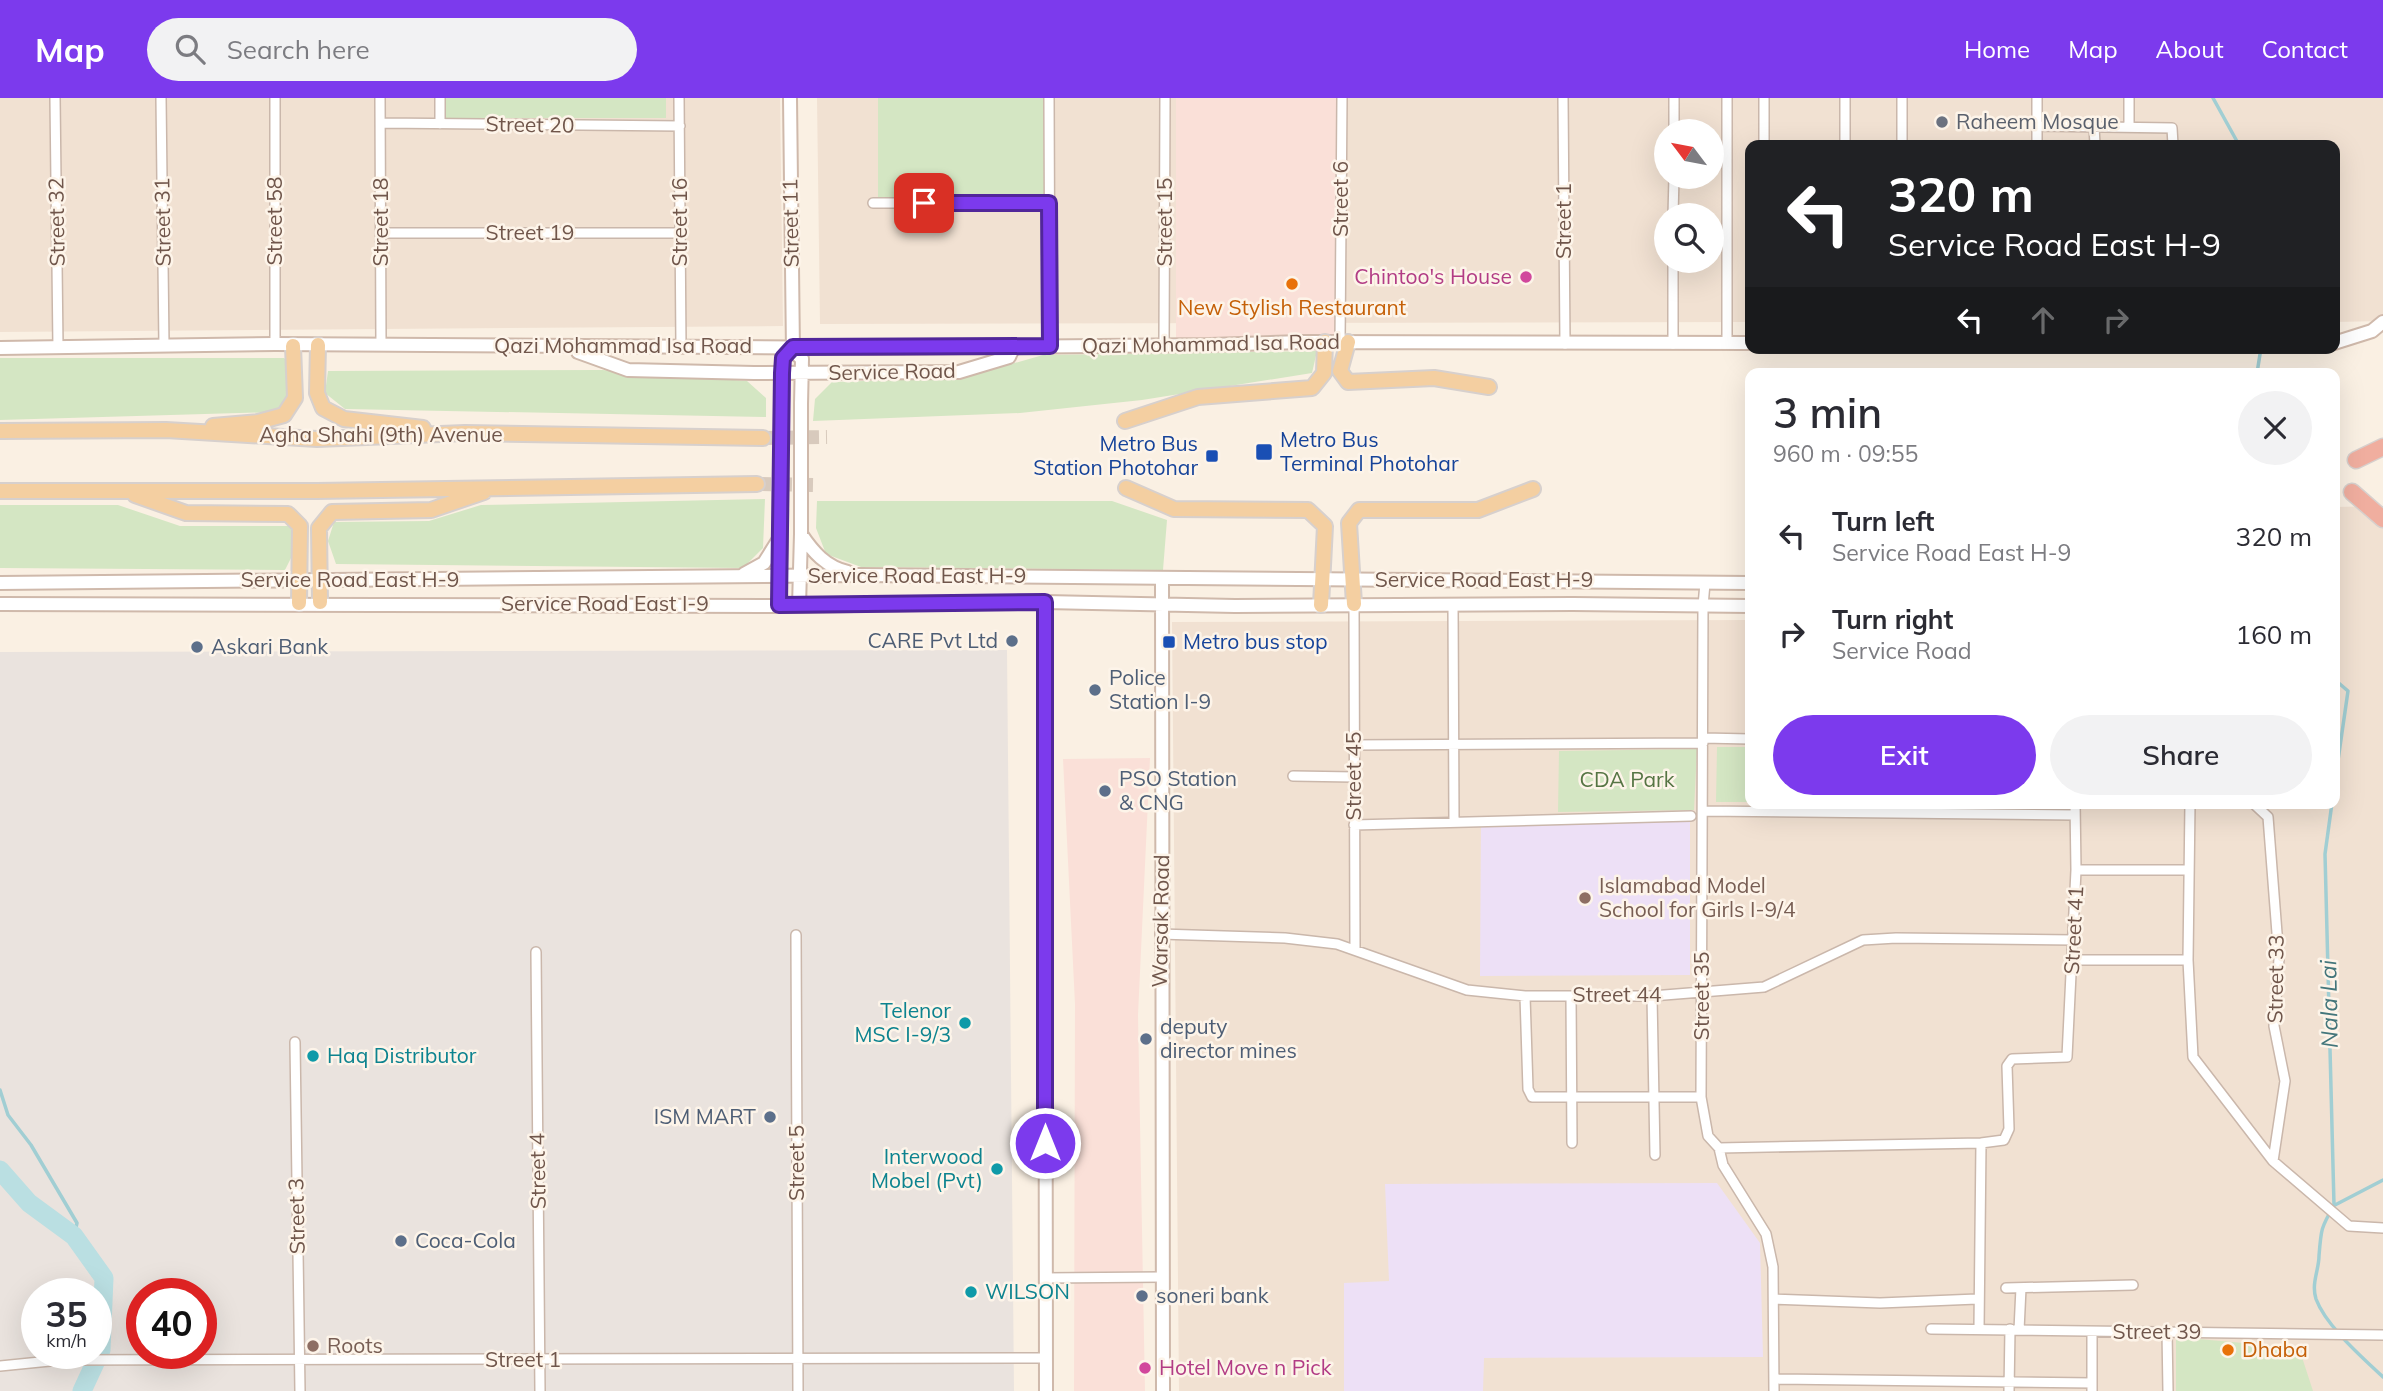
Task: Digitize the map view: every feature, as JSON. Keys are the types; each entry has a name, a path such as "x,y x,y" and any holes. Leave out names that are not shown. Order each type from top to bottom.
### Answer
{"highway":[{"path":"2356,460 2383,447"},
{"path":"2352,492 2383,519"}],"main road":[{"path":"1338,342 1340,371 1348,382 1434,378 1489,387"},
{"path":"1125,421 1198,397 1311,388 1324,373 1338,342"},
{"path":"318,345 317,393 323,408 344,419 465,433"},
{"path":"166,430 258,422 284,415 295,398 293,346"},
{"name":"Agha Shahi (9th) Avenue","path":"0,431 166,430 317,439 465,433 763,438"},
{"path":"0,491 757,484"},
{"path":"320,602 319,528 332,512 431,510 495,488"},
{"path":"1126,488 1174,509 1308,510 1325,526 1321,605"},
{"path":"1354,604 1349,523 1359,510 1478,510 1533,489"},
{"path":"124,491 186,513 288,514 300,526 299,603"}],"street":[{"name":"Street 32","path":"55,98 58,347"},
{"name":"Street 31","path":"161,98 164,346"},
{"name":"Street 58","path":"275,98 275,344"},
{"name":"Street 18","path":"380,98 381,345"},
{"path":"440,98 440,124"},
{"name":"Street 16","path":"679,98 681,347"},
{"name":"Street 11","path":"790,98 793,349"},
{"path":"1049,98 1050,346"},
{"name":"Street 15","path":"1164,346 1165,98"},
{"name":"Street 6","path":"1338,342 1342,98"},
{"name":"Street 1","path":"1563,98 1565,344"},
{"path":"1674,98 1674,119"},
{"path":"1727,98 1727,342"},
{"path":"1764,98 1764,140"},
{"path":"1845,98 1845,140"},
{"path":"1902,98 1902,140"},
{"path":"2037,98 2037,140"},
{"path":"2129,98 2129,126"},
{"name":"Street 20","path":"381,123 680,126"},
{"path":"2037,126 2172,128 2173,140"},
{"path":"2094,126 2095,140"},
{"path":"873,203 1049,203"},
{"name":"Street 19","path":"381,233 680,233"},
{"path":"1673,273 1673,344"},
{"path":"2340,342 2356,338 2383,322"},
{"name":"Qazi Mohammad Isa Road","path":"0,348 275,344 793,349 1338,342 1745,342"},
{"name":"Service Road","path":"577,345 578,352 628,370 782,373 959,372 1009,357 1014,346"},
{"path":"790,606 781,576 782,373 783,358 793,349"},
{"name":"Service Road","path":"790,606 800,576 801,534 802,359 793,349"},
{"path":"731,577 748,573 764,563 775,549 781,532"},
{"path":"801,534 811,550 825,562 842,571 861,575"},
{"name":"Service Road East H-9","path":"0,583 861,575 1572,579 1745,583"},
{"name":"Warsak Road","path":"1162,578 1160,934 1163,1391"},
{"path":"1572,579 1573,604"},
{"name":"Street 35","path":"1705,583 1702,1097 1708,1136 1719,1148 1723,1165 1766,1234 1773,1267 1774,1391"},
{"name":"Service Road East I-9","path":"0,604 320,602 790,606"},
{"path":"1045,602 1046,1391"},
{"name":"Service Road East H-9","path":"790,606 1045,602 1745,606"},
{"name":"Street 45","path":"1354,604 1355,948"},
{"path":"1453,604 1454,821"},
{"path":"1353,745 1745,739"},
{"path":"1293,775 1354,777"},
{"name":"Street 41","path":"1981,1143 2004,1140 2008,1135 2007,1066 2012,1059 2067,1057 2076,870 2075,809"},
{"path":"2190,809 2188,960 2193,1057 2273,1161 2340,1220 2360,1229 2383,1228"},
{"name":"Street 33","path":"2260,809 2269,817 2279,959 2274,1026 2285,1081 2273,1161"},
{"path":"1703,811 2075,815"},
{"path":"1354,825 1691,816"},
{"path":"2076,870 2189,870"},
{"name":"Street 5","path":"796,934 798,1391"},
{"name":"Street 44","path":"1160,934 1285,937 1355,948 1467,990 1525,996 1651,996 1764,987 1863,940 2073,940"},
{"name":"Street 4","path":"536,952 540,1391"},
{"path":"2072,960 2188,960"},
{"path":"1525,996 1529,1094 1536,1099 1702,1097"},
{"path":"1571,996 1572,1143"},
{"path":"1651,996 1656,1156"},
{"name":"Street 3","path":"295,1042 300,1391"},
{"path":"1719,1148 1981,1143 1977,1299 1979,1329"},
{"path":"1046,1278 1162,1277"},
{"path":"2006,1288 2133,1285"},
{"path":"2009,1386 2021,1288"},
{"path":"1774,1298 1880,1303 1977,1299"},
{"name":"Street 39","path":"1931,1329 2383,1335"},
{"path":"2167,1331 2168,1391"},
{"path":"1774,1379 1933,1386 2092,1387 2092,1332"},
{"name":"Street 1","path":"0,1366 60,1360 1046,1358"}],"shaded area":[{"path":"0,98 780,98 783,326 0,332"},
{"path":"817,98 2383,98 2383,321 2340,322 2340,140 1745,140 1745,322 820,324"},
{"path":"1176,98 1336,98 1337,339 1176,339"},
{"path":"2383,506 2383,1391 1179,1391 1172,622 1745,620 1745,809 2340,809 2340,507"},
{"path":"1007,650 1014,1391 0,1391 0,652"},
{"path":"1150,758 1138,1015 1145,1391 1074,1391 1075,1004 1063,759"},
{"name":"Islamabad Model School for Girls I-9/4","path":"1481,820 1690,820 1690,975 1480,976"},
{"path":"1717,1183 1760,1243 1763,1357 1484,1358 1483,1391 1344,1391 1344,1283 1389,1281 1385,1184"}],"green space":[{"path":"444,98 666,98 666,118 444,118"},
{"path":"878,98 1043,98 1044,200 878,198"},
{"path":"1317,351 1312,373 1142,400 1020,413 813,421 815,399 832,382 962,378 1043,355"},
{"path":"0,358 284,358 291,364 292,393 276,412 0,420"},
{"path":"602,370 747,381 766,398 766,417 345,409 325,393 328,371"},
{"path":"765,499 763,548 743,568 336,564 328,541 334,522 429,521 481,505"},
{"path":"817,501 1112,501 1167,520 1163,570 861,567 826,554 816,528"},
{"path":"0,505 118,505 180,526 291,526 294,552 285,570 0,568"},
{"name":"CDA Park","path":"1717,747 1745,747 1745,802 1716,802"},
{"name":"CDA Park","path":"1697,749 1694,810 1558,812 1559,751"},
{"path":"2176,1337 2299,1348 2313,1391 2176,1391"}],"waterway":[{"name":"Nala Lai","path":"2213,98 2236,140"},
{"name":"Nala Lai","path":"2258,368 2260,354"},
{"name":"Nala Lai","path":"2340,684 2348,691 2340,746"},
{"name":"Nala Lai","path":"2331,809 2325,854 2334,1205 2321,1234 2315,1293 2321,1309 2336,1330 2383,1377"},
{"path":"0,1090 8,1115 31,1145 77,1223 74,1236"},
{"name":"Nala Lai","path":"0,1170 29,1203 74,1236 104,1278 101,1350 82,1391"},
{"name":"Nala Lai","path":"2335,1205 2383,1180"}],"tunnel":[{"path":"763,438 827,437"},
{"path":"757,484 816,485"}],"place":[{"name":"Raheem Mosque","path":"1942,122"},
{"name":"Chintoo's House","path":"1526,277"},
{"name":"New Stylish Restaurant","path":"1292,284"},
{"name":"Metro Bus Terminal Photohar","path":"1264,452"},
{"name":"Metro Bus Station Photohar","path":"1212,456"},
{"name":"CARE Pvt Ltd","path":"1012,641"},
{"name":"Metro bus stop","path":"1169,642"},
{"name":"Askari Bank","path":"197,647"},
{"name":"Police Station I-9","path":"1095,690"},
{"name":"PSO Station & CNG","path":"1105,791"},
{"name":"Islamabad Model School for Girls I-9/4","path":"1585,898"},
{"name":"Telenor MSC I-9/3","path":"965,1023"},
{"name":"deputy director mines","path":"1146,1039"},
{"name":"Haq Distributor","path":"313,1056"},
{"name":"ISM MART","path":"770,1117"},
{"name":"Interwood Mobel (Pvt)","path":"997,1169"},
{"name":"Coca-Cola","path":"401,1241"},
{"name":"WILSON","path":"971,1292"},
{"name":"soneri bank","path":"1142,1296"},
{"name":"Roots","path":"313,1346"},
{"name":"Dhaba","path":"2228,1350"},
{"name":"Hotel Move n Pick","path":"1145,1368"}],"route":[{"path":"924,203 1049,203 1050,346 793,347 793,351 783,358 782,373 779,605 1045,602 1045,1143"}]}
